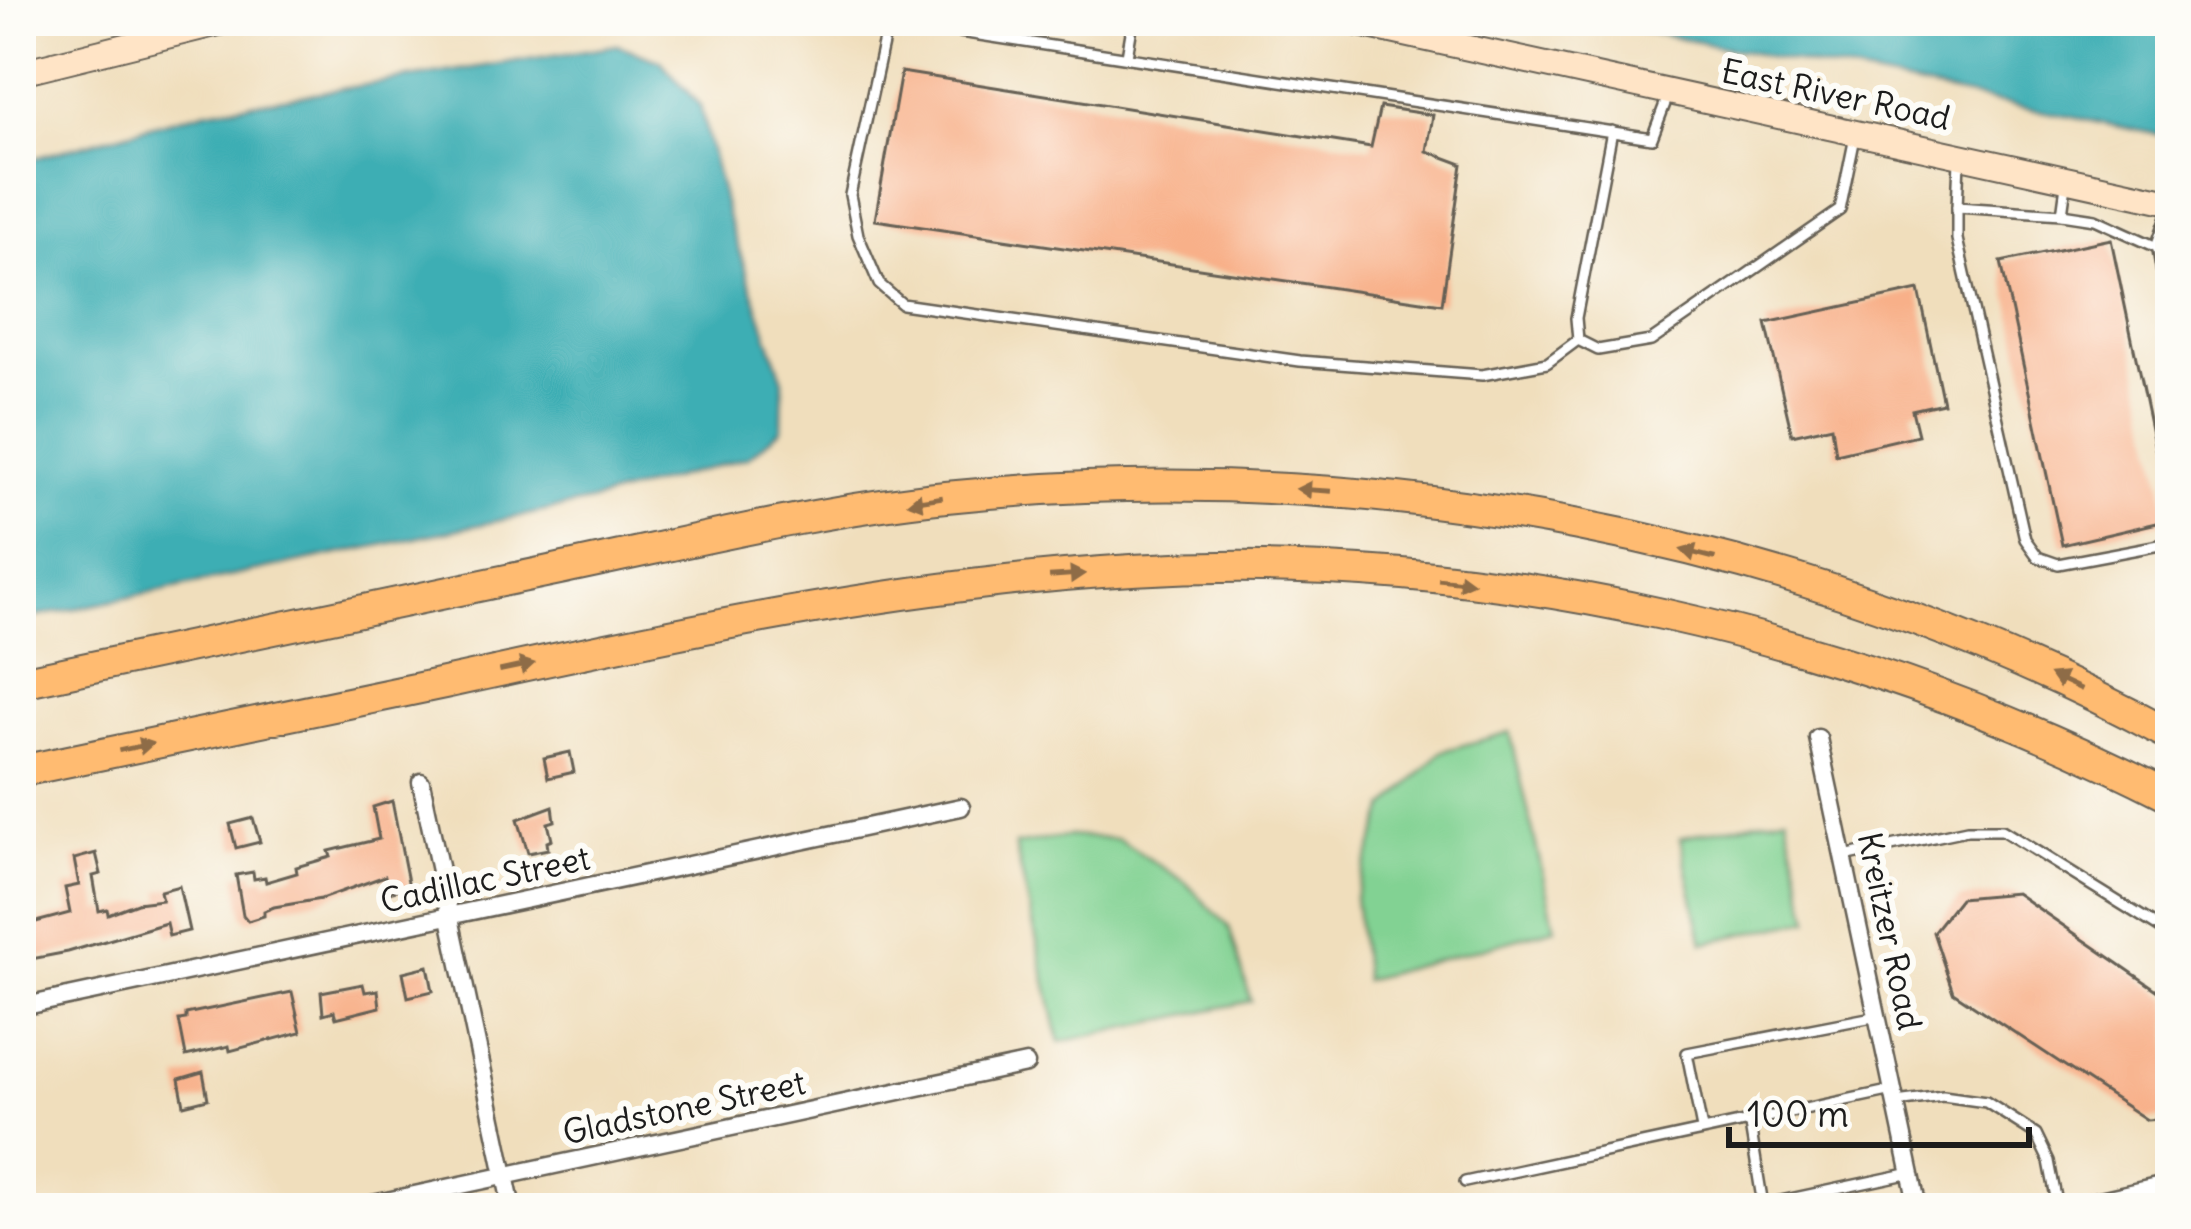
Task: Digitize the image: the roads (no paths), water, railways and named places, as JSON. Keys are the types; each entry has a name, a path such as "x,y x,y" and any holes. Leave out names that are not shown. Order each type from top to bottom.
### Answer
{"highway":[{"path":"21,682 661,548 920,501 1021,490 1226,485 1454,504 1598,530 1743,565 1902,614 2066,681 2170,735"},
{"path":"21,771 667,634 864,599 1139,569 1258,567 1494,585 1664,617 1815,653 2001,717 2170,796"}],"street":[{"path":"21,72 226,21"},
{"name":"East River Road","path":"1346,21 2170,205"},
{"name":"Kreitzer Road","path":"1818,738 1918,1208"},
{"path":"421,782 512,1208"},
{"name":"Cadillac Street","path":"21,1007 961,807"},
{"name":"Gladstone Street","path":"354,1208 1026,1064"},
{"path":"2062,1208 2170,1184"}],"lane":[{"path":"1578,340 1547,363 1482,375 1300,361 902,304 879,284 859,236 850,195 888,21 1652,138 1670,91"},
{"path":"1127,56 1133,21"},
{"path":"1578,340 1576,318 1612,131"},
{"path":"1578,340 1598,350 1651,341 1840,210 1856,132"},
{"path":"1960,155 1957,239 2025,539 2038,557 2058,564 2170,543"},
{"path":"2062,214 2067,179"},
{"path":"2170,205 2157,244 2170,320"},
{"path":"1957,207 2096,219 2170,253"},
{"path":"1844,856 1966,830 2002,830 2170,934"},
{"path":"1702,1129 1687,1053 1878,1016"},
{"path":"1465,1182 1749,1119 1895,1096 1943,1096 1986,1102 2036,1134 2062,1208"},
{"path":"1749,1119 1762,1205"},
{"path":"1748,1208 1911,1174"}],"water":[{"path":"1594,21 2170,21 2170,137"},
{"path":"617,45 660,60 700,106 727,215 783,380 782,429 748,457 594,501 21,620 21,162 208,110"}]}
